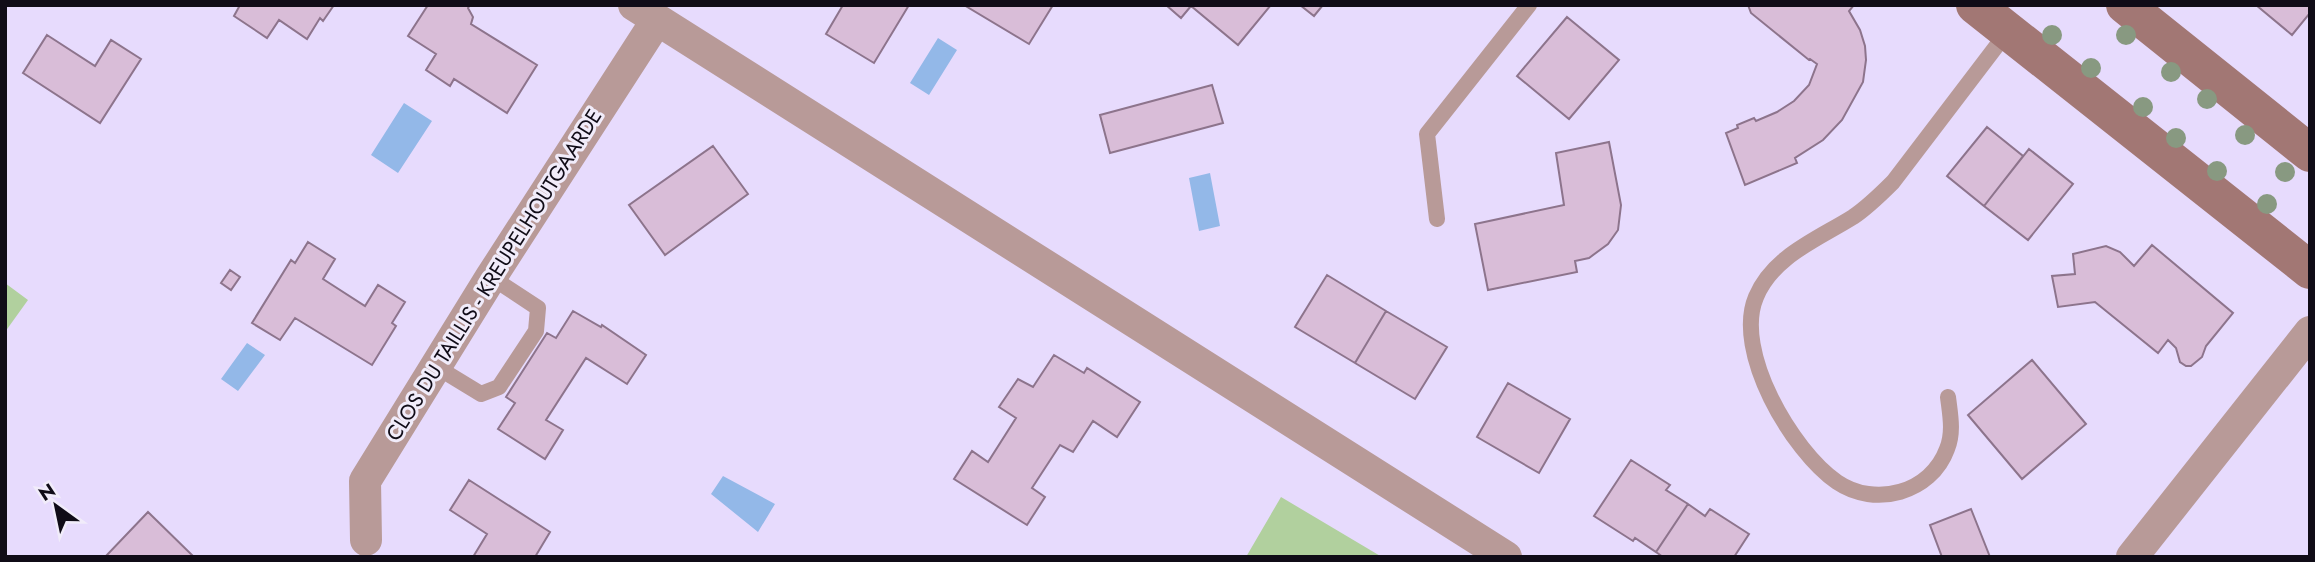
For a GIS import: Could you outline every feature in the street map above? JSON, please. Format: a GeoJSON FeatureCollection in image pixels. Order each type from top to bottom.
{"type":"FeatureCollection","features":[{"type":"Feature","properties":{"kind":"street"},"geometry":{"type":"LineString","coordinates":[[1975,5],[2310,270]]}},
{"type":"Feature","properties":{"kind":"street"},"geometry":{"type":"LineString","coordinates":[[2125,5],[2310,153]]}},
{"type":"Feature","properties":{"kind":"street"},"geometry":{"type":"LineString","coordinates":[[646,13],[1501,555]]}},
{"type":"Feature","properties":{"kind":"street","name":"CLOS DU TAILLIS - KREUPELHOUTGAARDE"},"geometry":{"type":"LineString","coordinates":[[366,541],[365,481],[491,277],[646,13]]}},
{"type":"Feature","properties":{"kind":"street"},"geometry":{"type":"LineString","coordinates":[[2132,557],[2310,332]]}},
{"type":"Feature","properties":{"kind":"lane"},"geometry":{"type":"LineString","coordinates":[[1437,219],[1427,134],[1529,5]]}},
{"type":"Feature","properties":{"kind":"lane"},"geometry":{"type":"LineString","coordinates":[[1948,397],[1952,434],[1940,463],[1924,480],[1907,490],[1884,496],[1866,495],[1849,489],[1836,482],[1796,438],[1762,382],[1753,354],[1752,321],[1755,298],[1769,275],[1791,255],[1876,200],[1893,182],[2008,31]]}},
{"type":"Feature","properties":{"kind":"lane"},"geometry":{"type":"LineString","coordinates":[[435,366],[481,394],[490,391],[499,387],[536,331],[538,309],[491,277]]}},
{"type":"Feature","properties":{"kind":"green space"},"geometry":{"type":"Polygon","coordinates":[[[5,283],[28,300],[5,332],[5,283]]]}},
{"type":"Feature","properties":{"kind":"green space"},"geometry":{"type":"Polygon","coordinates":[[[1281,497],[1382,557],[1246,557],[1281,497]]]}},
{"type":"Feature","properties":{"kind":"water"},"geometry":{"type":"Polygon","coordinates":[[[938,38],[957,50],[929,95],[910,83],[938,38]]]}},
{"type":"Feature","properties":{"kind":"water"},"geometry":{"type":"Polygon","coordinates":[[[404,103],[432,121],[398,173],[371,155],[404,103]]]}},
{"type":"Feature","properties":{"kind":"water"},"geometry":{"type":"Polygon","coordinates":[[[1210,173],[1220,226],[1199,231],[1189,178],[1210,173]]]}},
{"type":"Feature","properties":{"kind":"water"},"geometry":{"type":"Polygon","coordinates":[[[247,343],[265,355],[238,391],[221,379],[247,343]]]}},
{"type":"Feature","properties":{"kind":"water"},"geometry":{"type":"Polygon","coordinates":[[[723,476],[775,504],[758,532],[711,494],[723,476]]]}},
{"type":"Feature","properties":{"kind":"building"},"geometry":{"type":"Polygon","coordinates":[[[240,5],[334,5],[323,21],[320,18],[307,39],[279,20],[267,38],[234,16],[240,5]]]}},
{"type":"Feature","properties":{"kind":"building"},"geometry":{"type":"Polygon","coordinates":[[[428,5],[470,5],[468,8],[473,17],[471,24],[537,65],[507,113],[454,79],[450,86],[426,70],[436,54],[408,36],[428,5]]]}},
{"type":"Feature","properties":{"kind":"building"},"geometry":{"type":"Polygon","coordinates":[[[843,5],[909,5],[874,63],[826,34],[843,5]]]}},
{"type":"Feature","properties":{"kind":"building"},"geometry":{"type":"Polygon","coordinates":[[[964,5],[1053,5],[1029,44],[964,5]]]}},
{"type":"Feature","properties":{"kind":"building"},"geometry":{"type":"Polygon","coordinates":[[[1166,5],[1271,5],[1238,45],[1191,6],[1181,18],[1166,5]]]}},
{"type":"Feature","properties":{"kind":"building"},"geometry":{"type":"Polygon","coordinates":[[[1300,5],[1323,5],[1314,16],[1300,5]]]}},
{"type":"Feature","properties":{"kind":"building"},"geometry":{"type":"Polygon","coordinates":[[[1748,5],[1854,5],[1849,11],[1860,30],[1866,60],[1863,82],[1842,120],[1823,140],[1795,158],[1797,163],[1745,185],[1726,133],[1754,118],[1756,121],[1777,112],[1794,101],[1809,85],[1817,64],[1751,13],[1748,5]]]}},
{"type":"Feature","properties":{"kind":"building"},"geometry":{"type":"Polygon","coordinates":[[[2256,5],[2310,5],[2310,13],[2292,35],[2256,5]]]}},
{"type":"Feature","properties":{"kind":"building"},"geometry":{"type":"Polygon","coordinates":[[[1567,17],[1619,60],[1569,119],[1517,76],[1567,17]]]}},
{"type":"Feature","properties":{"kind":"building"},"geometry":{"type":"Polygon","coordinates":[[[47,35],[95,66],[111,40],[141,59],[100,123],[23,73],[47,35]]]}},
{"type":"Feature","properties":{"kind":"building"},"geometry":{"type":"Polygon","coordinates":[[[1212,85],[1223,123],[1110,153],[1100,115],[1212,85]]]}},
{"type":"Feature","properties":{"kind":"building"},"geometry":{"type":"Polygon","coordinates":[[[1987,127],[2023,156],[1984,206],[1947,176],[1987,127]]]}},
{"type":"Feature","properties":{"kind":"building"},"geometry":{"type":"Polygon","coordinates":[[[1609,142],[1621,205],[1618,230],[1608,244],[1589,258],[1575,261],[1577,272],[1488,290],[1475,224],[1564,205],[1556,153],[1609,142]]]}},
{"type":"Feature","properties":{"kind":"building"},"geometry":{"type":"Polygon","coordinates":[[[713,146],[748,194],[665,255],[629,205],[713,146]]]}},
{"type":"Feature","properties":{"kind":"building"},"geometry":{"type":"Polygon","coordinates":[[[2029,149],[2073,184],[2028,240],[1984,206],[2029,149]]]}},
{"type":"Feature","properties":{"kind":"building"},"geometry":{"type":"Polygon","coordinates":[[[308,242],[335,259],[323,279],[365,306],[378,285],[405,302],[392,323],[396,326],[372,365],[295,318],[280,340],[252,323],[291,260],[295,263],[308,242]]]}},
{"type":"Feature","properties":{"kind":"building"},"geometry":{"type":"Polygon","coordinates":[[[2152,245],[2233,313],[2206,346],[2202,357],[2191,366],[2180,362],[2176,348],[2168,340],[2158,353],[2095,302],[2058,307],[2052,276],[2075,274],[2073,254],[2106,246],[2120,252],[2134,266],[2152,245]]]}},
{"type":"Feature","properties":{"kind":"building"},"geometry":{"type":"Polygon","coordinates":[[[230,270],[240,277],[231,290],[221,283],[230,270]]]}},
{"type":"Feature","properties":{"kind":"building"},"geometry":{"type":"Polygon","coordinates":[[[1327,275],[1386,311],[1355,363],[1295,327],[1327,275]]]}},
{"type":"Feature","properties":{"kind":"building"},"geometry":{"type":"Polygon","coordinates":[[[573,311],[601,327],[602,325],[646,355],[627,384],[586,358],[546,420],[563,430],[545,459],[498,429],[515,403],[506,397],[547,333],[556,338],[573,311]]]}},
{"type":"Feature","properties":{"kind":"building"},"geometry":{"type":"Polygon","coordinates":[[[1386,311],[1447,347],[1415,399],[1355,363],[1386,311]]]}},
{"type":"Feature","properties":{"kind":"building"},"geometry":{"type":"Polygon","coordinates":[[[1054,355],[1084,373],[1087,368],[1140,402],[1117,437],[1093,421],[1073,452],[1060,445],[1032,488],[1045,497],[1027,525],[954,479],[972,451],[988,462],[1016,418],[999,407],[1018,379],[1033,387],[1054,355]]]}},
{"type":"Feature","properties":{"kind":"building"},"geometry":{"type":"Polygon","coordinates":[[[2032,360],[2086,424],[2022,479],[1968,415],[2032,360]]]}},
{"type":"Feature","properties":{"kind":"building"},"geometry":{"type":"Polygon","coordinates":[[[1508,383],[1570,419],[1539,473],[1477,437],[1508,383]]]}},
{"type":"Feature","properties":{"kind":"building"},"geometry":{"type":"Polygon","coordinates":[[[1631,460],[1670,485],[1666,490],[1688,504],[1656,552],[1594,516],[1631,460]]]}},
{"type":"Feature","properties":{"kind":"building"},"geometry":{"type":"Polygon","coordinates":[[[469,480],[550,532],[535,557],[473,557],[487,534],[450,510],[469,480]]]}},
{"type":"Feature","properties":{"kind":"building"},"geometry":{"type":"Polygon","coordinates":[[[1688,504],[1705,516],[1710,509],[1749,534],[1734,557],[1663,557],[1656,552],[1688,504]]]}},
{"type":"Feature","properties":{"kind":"building"},"geometry":{"type":"Polygon","coordinates":[[[1971,509],[1990,557],[1942,557],[1930,525],[1971,509]]]}},
{"type":"Feature","properties":{"kind":"building"},"geometry":{"type":"Polygon","coordinates":[[[148,512],[194,557],[105,557],[148,512]]]}}]}
